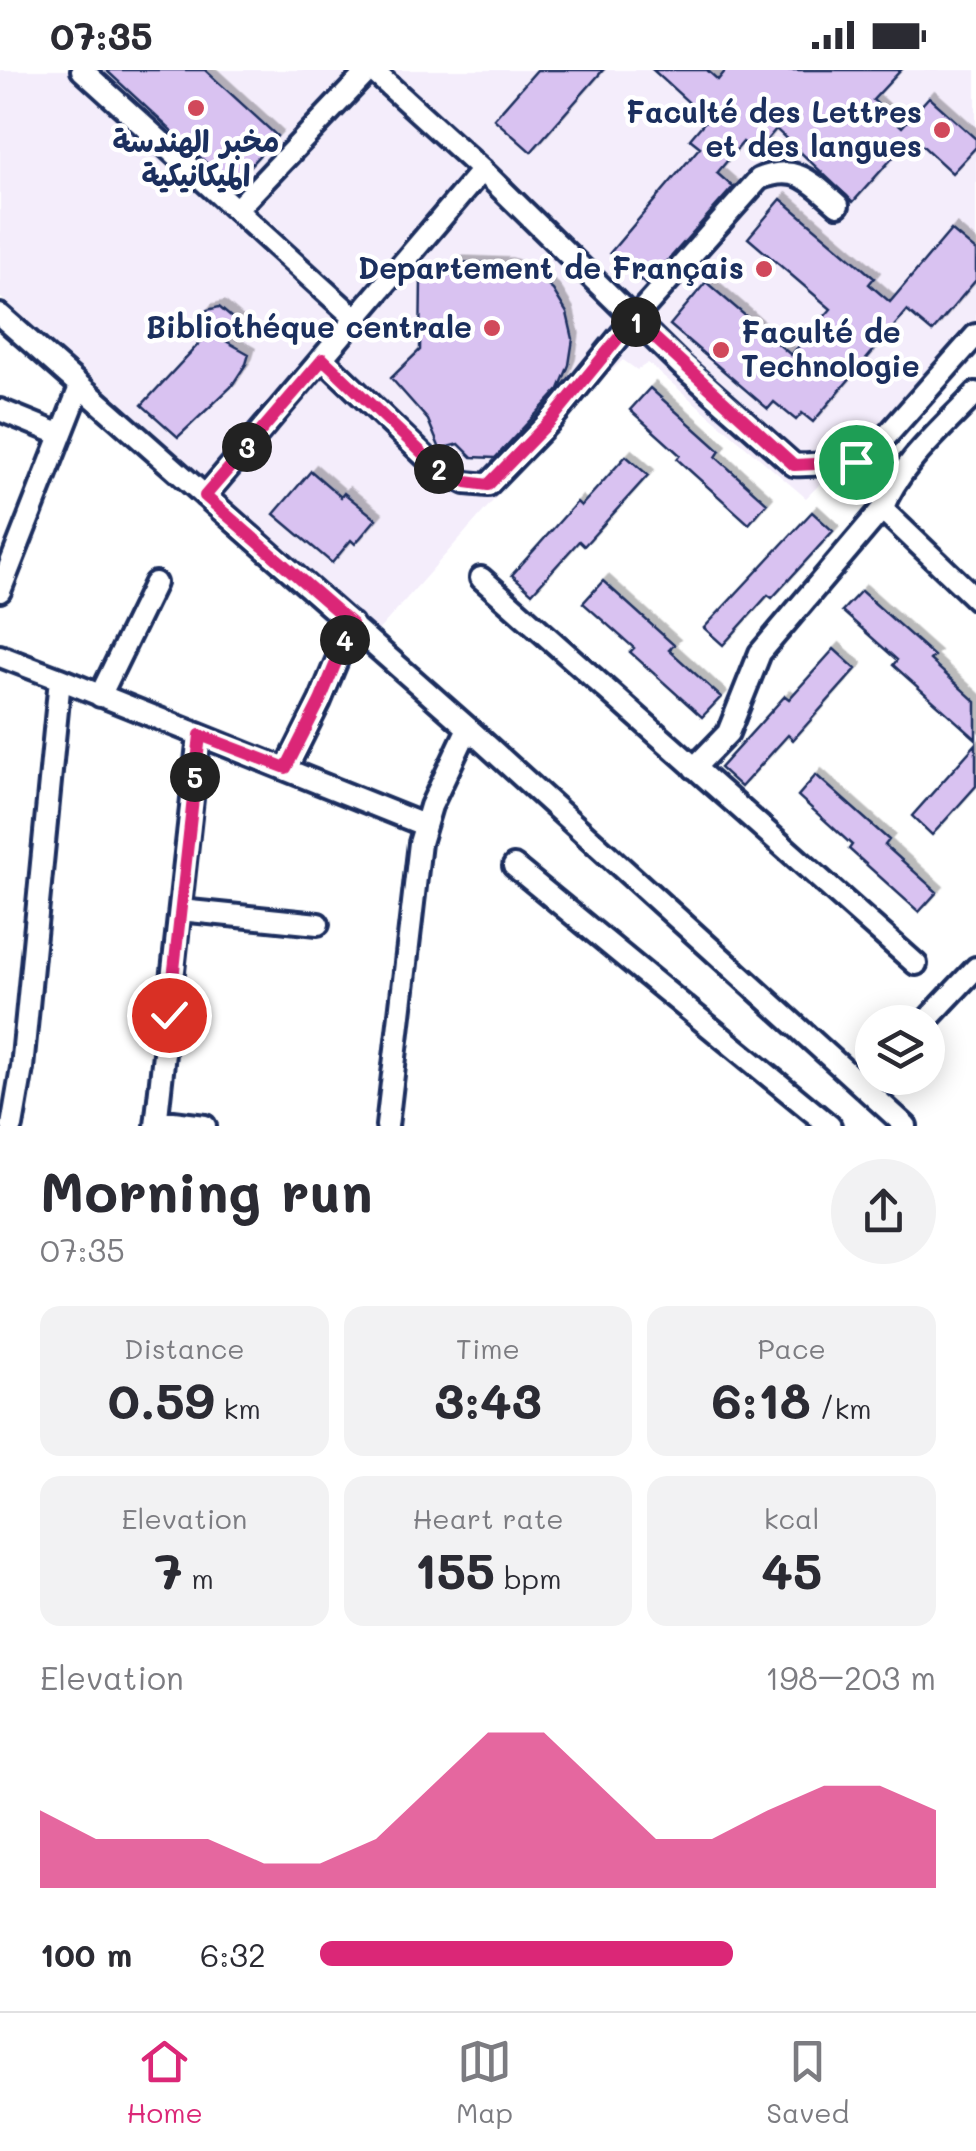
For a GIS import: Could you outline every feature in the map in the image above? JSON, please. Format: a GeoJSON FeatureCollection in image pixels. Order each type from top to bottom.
{"type":"FeatureCollection","features":[{"type":"Feature","properties":{"kind":"street"},"geometry":{"type":"LineString","coordinates":[[82,70],[356,319]]}},
{"type":"Feature","properties":{"kind":"street"},"geometry":{"type":"LineString","coordinates":[[236,210],[371,70],[794,465],[867,458],[976,335]]}},
{"type":"Feature","properties":{"kind":"street"},"geometry":{"type":"LineString","coordinates":[[205,496],[482,170]]}},
{"type":"Feature","properties":{"kind":"street"},"geometry":{"type":"LineString","coordinates":[[323,359],[438,468],[466,482],[488,485],[552,419],[634,319],[760,179],[779,170],[806,178],[838,205]]}},
{"type":"Feature","properties":{"kind":"street"},"geometry":{"type":"LineString","coordinates":[[0,316],[855,1070]]}},
{"type":"Feature","properties":{"kind":"street"},"geometry":{"type":"LineString","coordinates":[[0,590],[80,387]]}},
{"type":"Feature","properties":{"kind":"street"},"geometry":{"type":"LineString","coordinates":[[694,768],[728,732],[760,653],[882,509],[908,467],[974,399]]}},
{"type":"Feature","properties":{"kind":"street"},"geometry":{"type":"LineString","coordinates":[[0,410],[59,434]]}},
{"type":"Feature","properties":{"kind":"street"},"geometry":{"type":"LineString","coordinates":[[882,509],[976,599]]}},
{"type":"Feature","properties":{"kind":"street"},"geometry":{"type":"LineString","coordinates":[[481,578],[916,964]]}},
{"type":"Feature","properties":{"kind":"street"},"geometry":{"type":"LineString","coordinates":[[100,696],[155,583]]}},
{"type":"Feature","properties":{"kind":"street"},"geometry":{"type":"LineString","coordinates":[[286,768],[352,624]]}},
{"type":"Feature","properties":{"kind":"street"},"geometry":{"type":"LineString","coordinates":[[0,656],[424,825]]}},
{"type":"Feature","properties":{"kind":"street"},"geometry":{"type":"LineString","coordinates":[[12,1126],[22,1068],[60,680]]}},
{"type":"Feature","properties":{"kind":"street"},"geometry":{"type":"LineString","coordinates":[[387,1126],[424,825],[468,728]]}},
{"type":"Feature","properties":{"kind":"street"},"geometry":{"type":"LineString","coordinates":[[200,735],[157,1123],[205,1126]]}},
{"type":"Feature","properties":{"kind":"street"},"geometry":{"type":"LineString","coordinates":[[514,866],[830,1126]]}},
{"type":"Feature","properties":{"kind":"street"},"geometry":{"type":"LineString","coordinates":[[180,910],[318,924]]}},
{"type":"Feature","properties":{"kind":"street"},"geometry":{"type":"LineString","coordinates":[[941,1005],[976,968]]}},
{"type":"Feature","properties":{"kind":"street"},"geometry":{"type":"LineString","coordinates":[[880,1095],[906,1126]]}},
{"type":"Feature","properties":{"kind":"shaded area"},"geometry":{"type":"Polygon","coordinates":[[[0,70],[976,70],[976,357],[853,495],[827,477],[806,498],[648,363],[637,370],[623,360],[592,389],[376,633],[0,297],[0,70]]]}},
{"type":"Feature","properties":{"kind":"building","name":"مخبر الهندسة الميكانيكية"},"geometry":{"type":"Polygon","coordinates":[[[106,70],[205,70],[277,136],[231,186],[106,70]]]}},
{"type":"Feature","properties":{"kind":"building"},"geometry":{"type":"Polygon","coordinates":[[[537,70],[603,70],[531,152],[494,119],[537,70]]]}},
{"type":"Feature","properties":{"kind":"building"},"geometry":{"type":"Polygon","coordinates":[[[653,70],[707,70],[718,80],[726,70],[901,70],[873,100],[902,127],[929,97],[976,139],[976,147],[952,173],[912,136],[853,202],[776,129],[756,153],[743,142],[717,173],[733,187],[646,285],[610,253],[700,147],[690,139],[707,119],[653,70]]]}},
{"type":"Feature","properties":{"kind":"building"},"geometry":{"type":"Polygon","coordinates":[[[781,199],[874,278],[869,284],[890,302],[951,230],[976,251],[976,280],[932,332],[907,311],[813,422],[802,413],[796,420],[774,402],[768,409],[670,325],[706,282],[791,355],[831,309],[748,238],[781,199]]]}},
{"type":"Feature","properties":{"kind":"building"},"geometry":{"type":"Polygon","coordinates":[[[454,262],[507,264],[532,273],[553,290],[567,313],[573,339],[569,365],[559,389],[495,458],[472,457],[459,444],[440,449],[428,420],[391,378],[420,350],[421,277],[452,274],[454,262]]]}},
{"type":"Feature","properties":{"kind":"building"},"geometry":{"type":"Polygon","coordinates":[[[219,307],[238,323],[226,341],[249,354],[246,364],[231,387],[178,437],[142,405],[205,337],[199,328],[201,317],[207,310],[219,307]]]}},
{"type":"Feature","properties":{"kind":"building"},"geometry":{"type":"Polygon","coordinates":[[[650,388],[720,451],[716,457],[767,503],[749,524],[630,410],[650,388]]]}},
{"type":"Feature","properties":{"kind":"building"},"geometry":{"type":"Polygon","coordinates":[[[626,456],[648,475],[584,546],[579,541],[532,593],[512,575],[577,502],[581,506],[626,456]]]}},
{"type":"Feature","properties":{"kind":"building"},"geometry":{"type":"Polygon","coordinates":[[[311,471],[341,497],[344,493],[376,519],[332,563],[274,514],[311,471]]]}},
{"type":"Feature","properties":{"kind":"building"},"geometry":{"type":"Polygon","coordinates":[[[812,512],[833,531],[723,645],[704,628],[812,512]]]}},
{"type":"Feature","properties":{"kind":"building"},"geometry":{"type":"Polygon","coordinates":[[[603,581],[674,645],[669,650],[721,697],[702,717],[583,603],[603,581]]]}},
{"type":"Feature","properties":{"kind":"building"},"geometry":{"type":"Polygon","coordinates":[[[861,591],[934,656],[930,660],[976,702],[976,739],[893,665],[897,660],[842,611],[861,591]]]}},
{"type":"Feature","properties":{"kind":"building"},"geometry":{"type":"Polygon","coordinates":[[[834,649],[856,669],[793,740],[788,735],[741,787],[720,768],[834,649]]]}},
{"type":"Feature","properties":{"kind":"building"},"geometry":{"type":"Polygon","coordinates":[[[976,744],[976,786],[932,835],[912,816],[976,744]]]}},
{"type":"Feature","properties":{"kind":"building"},"geometry":{"type":"Polygon","coordinates":[[[816,775],[889,840],[885,845],[937,892],[919,912],[798,796],[816,775]]]}},
{"type":"Feature","properties":{"kind":"place","name":"مخبر الهندسة الميكانيكية"},"geometry":{"type":"Point","coordinates":[196,108]}},
{"type":"Feature","properties":{"kind":"place","name":"Faculté des Lettres et des langues"},"geometry":{"type":"Point","coordinates":[942,130]}},
{"type":"Feature","properties":{"kind":"place","name":"Departement de Français"},"geometry":{"type":"Point","coordinates":[764,269]}},
{"type":"Feature","properties":{"kind":"place","name":"Bibliothéque centrale"},"geometry":{"type":"Point","coordinates":[492,328]}},
{"type":"Feature","properties":{"kind":"place","name":"Faculté de Technologie"},"geometry":{"type":"Point","coordinates":[721,350]}},
{"type":"Feature","properties":{"kind":"route"},"geometry":{"type":"LineString","coordinates":[[169,1015],[200,735],[286,768],[352,624],[205,496],[323,359],[438,468],[466,482],[488,485],[552,419],[634,319],[794,465],[856,462]]}}]}
